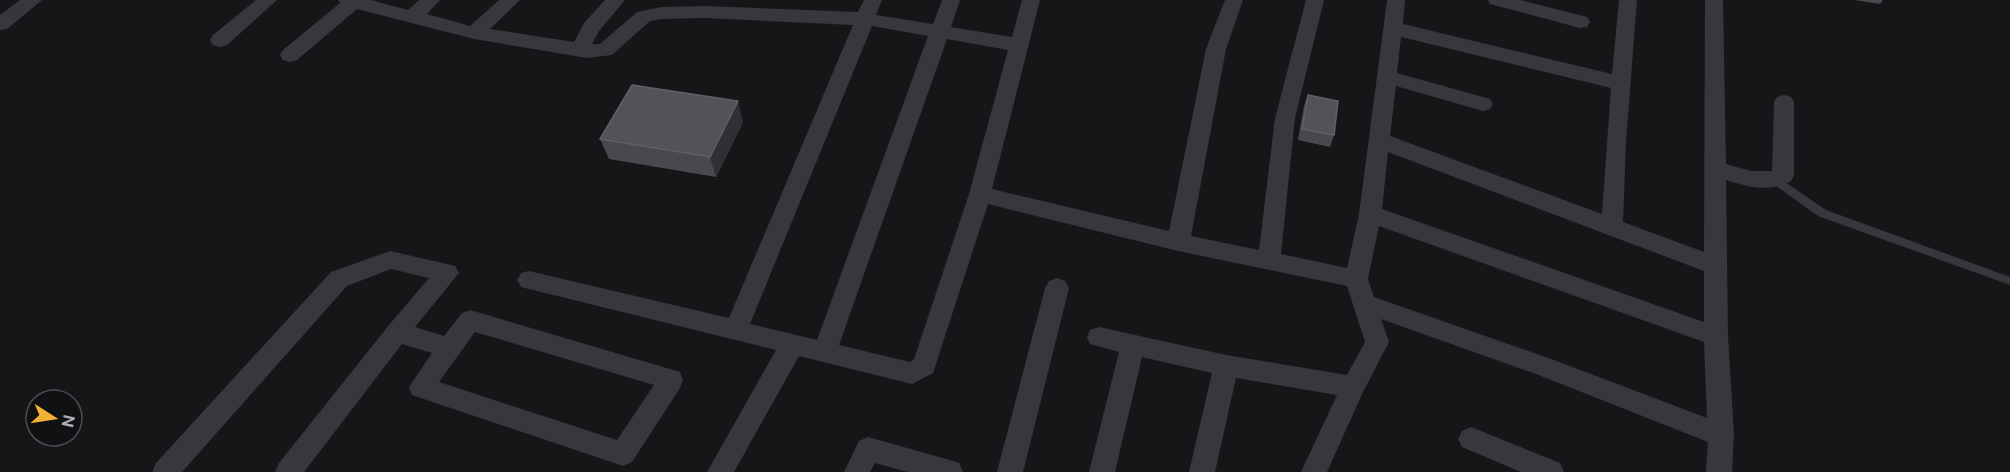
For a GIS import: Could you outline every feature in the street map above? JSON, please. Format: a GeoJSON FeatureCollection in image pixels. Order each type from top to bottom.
{"type":"FeatureCollection","features":[{"type":"Feature","properties":{"kind":"street"},"geometry":{"type":"LineString","coordinates":[[0,24],[33,0]]}},
{"type":"Feature","properties":{"kind":"street"},"geometry":{"type":"LineString","coordinates":[[220,40],[268,0]]}},
{"type":"Feature","properties":{"kind":"street"},"geometry":{"type":"LineString","coordinates":[[290,55],[352,0],[474,33],[596,52],[605,50],[644,16],[718,6],[869,10],[940,31],[1018,45]]}},
{"type":"Feature","properties":{"kind":"street"},"geometry":{"type":"LineString","coordinates":[[413,16],[431,0]]}},
{"type":"Feature","properties":{"kind":"street"},"geometry":{"type":"LineString","coordinates":[[474,33],[511,0]]}},
{"type":"Feature","properties":{"kind":"street"},"geometry":{"type":"LineString","coordinates":[[579,50],[591,28],[616,0]]}},
{"type":"Feature","properties":{"kind":"street"},"geometry":{"type":"LineString","coordinates":[[825,351],[951,0]]}},
{"type":"Feature","properties":{"kind":"street"},"geometry":{"type":"LineString","coordinates":[[529,280],[912,373],[924,366],[980,194],[1031,0]]}},
{"type":"Feature","properties":{"kind":"street"},"geometry":{"type":"LineString","coordinates":[[1178,242],[1216,49],[1234,0]]}},
{"type":"Feature","properties":{"kind":"street"},"geometry":{"type":"LineString","coordinates":[[1269,262],[1285,118],[1315,0]]}},
{"type":"Feature","properties":{"kind":"street"},"geometry":{"type":"LineString","coordinates":[[1314,472],[1353,387],[1377,342],[1356,279],[1370,214],[1396,0]]}},
{"type":"Feature","properties":{"kind":"street"},"geometry":{"type":"LineString","coordinates":[[1497,0],[1580,22]]}},
{"type":"Feature","properties":{"kind":"street"},"geometry":{"type":"LineString","coordinates":[[1612,227],[1628,0]]}},
{"type":"Feature","properties":{"kind":"street"},"geometry":{"type":"LineString","coordinates":[[1714,0],[1716,336],[1721,435],[1719,472]]}},
{"type":"Feature","properties":{"kind":"street"},"geometry":{"type":"LineString","coordinates":[[735,330],[869,10]]}},
{"type":"Feature","properties":{"kind":"street"},"geometry":{"type":"LineString","coordinates":[[1392,28],[1621,84]]}},
{"type":"Feature","properties":{"kind":"street"},"geometry":{"type":"LineString","coordinates":[[1387,77],[1483,104]]}},
{"type":"Feature","properties":{"kind":"street"},"geometry":{"type":"LineString","coordinates":[[1716,169],[1765,181],[1776,180],[1783,175],[1784,102]]}},
{"type":"Feature","properties":{"kind":"street"},"geometry":{"type":"LineString","coordinates":[[1378,140],[1717,266]]}},
{"type":"Feature","properties":{"kind":"street"},"geometry":{"type":"LineString","coordinates":[[980,194],[1178,242],[1356,279]]}},
{"type":"Feature","properties":{"kind":"street"},"geometry":{"type":"LineString","coordinates":[[1370,214],[1716,336]]}},
{"type":"Feature","properties":{"kind":"street"},"geometry":{"type":"LineString","coordinates":[[165,472],[339,279],[390,260],[447,273],[397,332],[288,472]]}},
{"type":"Feature","properties":{"kind":"street"},"geometry":{"type":"LineString","coordinates":[[1010,472],[1058,288]]}},
{"type":"Feature","properties":{"kind":"street"},"geometry":{"type":"LineString","coordinates":[[1364,303],[1545,367],[1721,435]]}},
{"type":"Feature","properties":{"kind":"street"},"geometry":{"type":"LineString","coordinates":[[470,320],[671,380],[623,454],[421,387],[449,348],[470,320]]}},
{"type":"Feature","properties":{"kind":"street"},"geometry":{"type":"LineString","coordinates":[[397,332],[449,348]]}},
{"type":"Feature","properties":{"kind":"street"},"geometry":{"type":"LineString","coordinates":[[1100,337],[1226,366],[1353,387]]}},
{"type":"Feature","properties":{"kind":"street"},"geometry":{"type":"LineString","coordinates":[[1102,472],[1133,344]]}},
{"type":"Feature","properties":{"kind":"street"},"geometry":{"type":"LineString","coordinates":[[720,472],[792,345]]}},
{"type":"Feature","properties":{"kind":"street"},"geometry":{"type":"LineString","coordinates":[[1202,472],[1226,366]]}},
{"type":"Feature","properties":{"kind":"street"},"geometry":{"type":"LineString","coordinates":[[1471,439],[1551,472]]}},
{"type":"Feature","properties":{"kind":"street"},"geometry":{"type":"LineString","coordinates":[[857,472],[868,449],[950,472]]}},
{"type":"Feature","properties":{"kind":"lane"},"geometry":{"type":"LineString","coordinates":[[1776,180],[1822,213],[2010,280]]}},
{"type":"Feature","properties":{"kind":"building"},"geometry":{"type":"Polygon","coordinates":[[[632,85],[738,101],[710,157],[600,139],[632,85]]]}},
{"type":"Feature","properties":{"kind":"building"},"geometry":{"type":"Polygon","coordinates":[[[1308,95],[1338,101],[1334,135],[1302,129],[1308,95]]]}}]}
